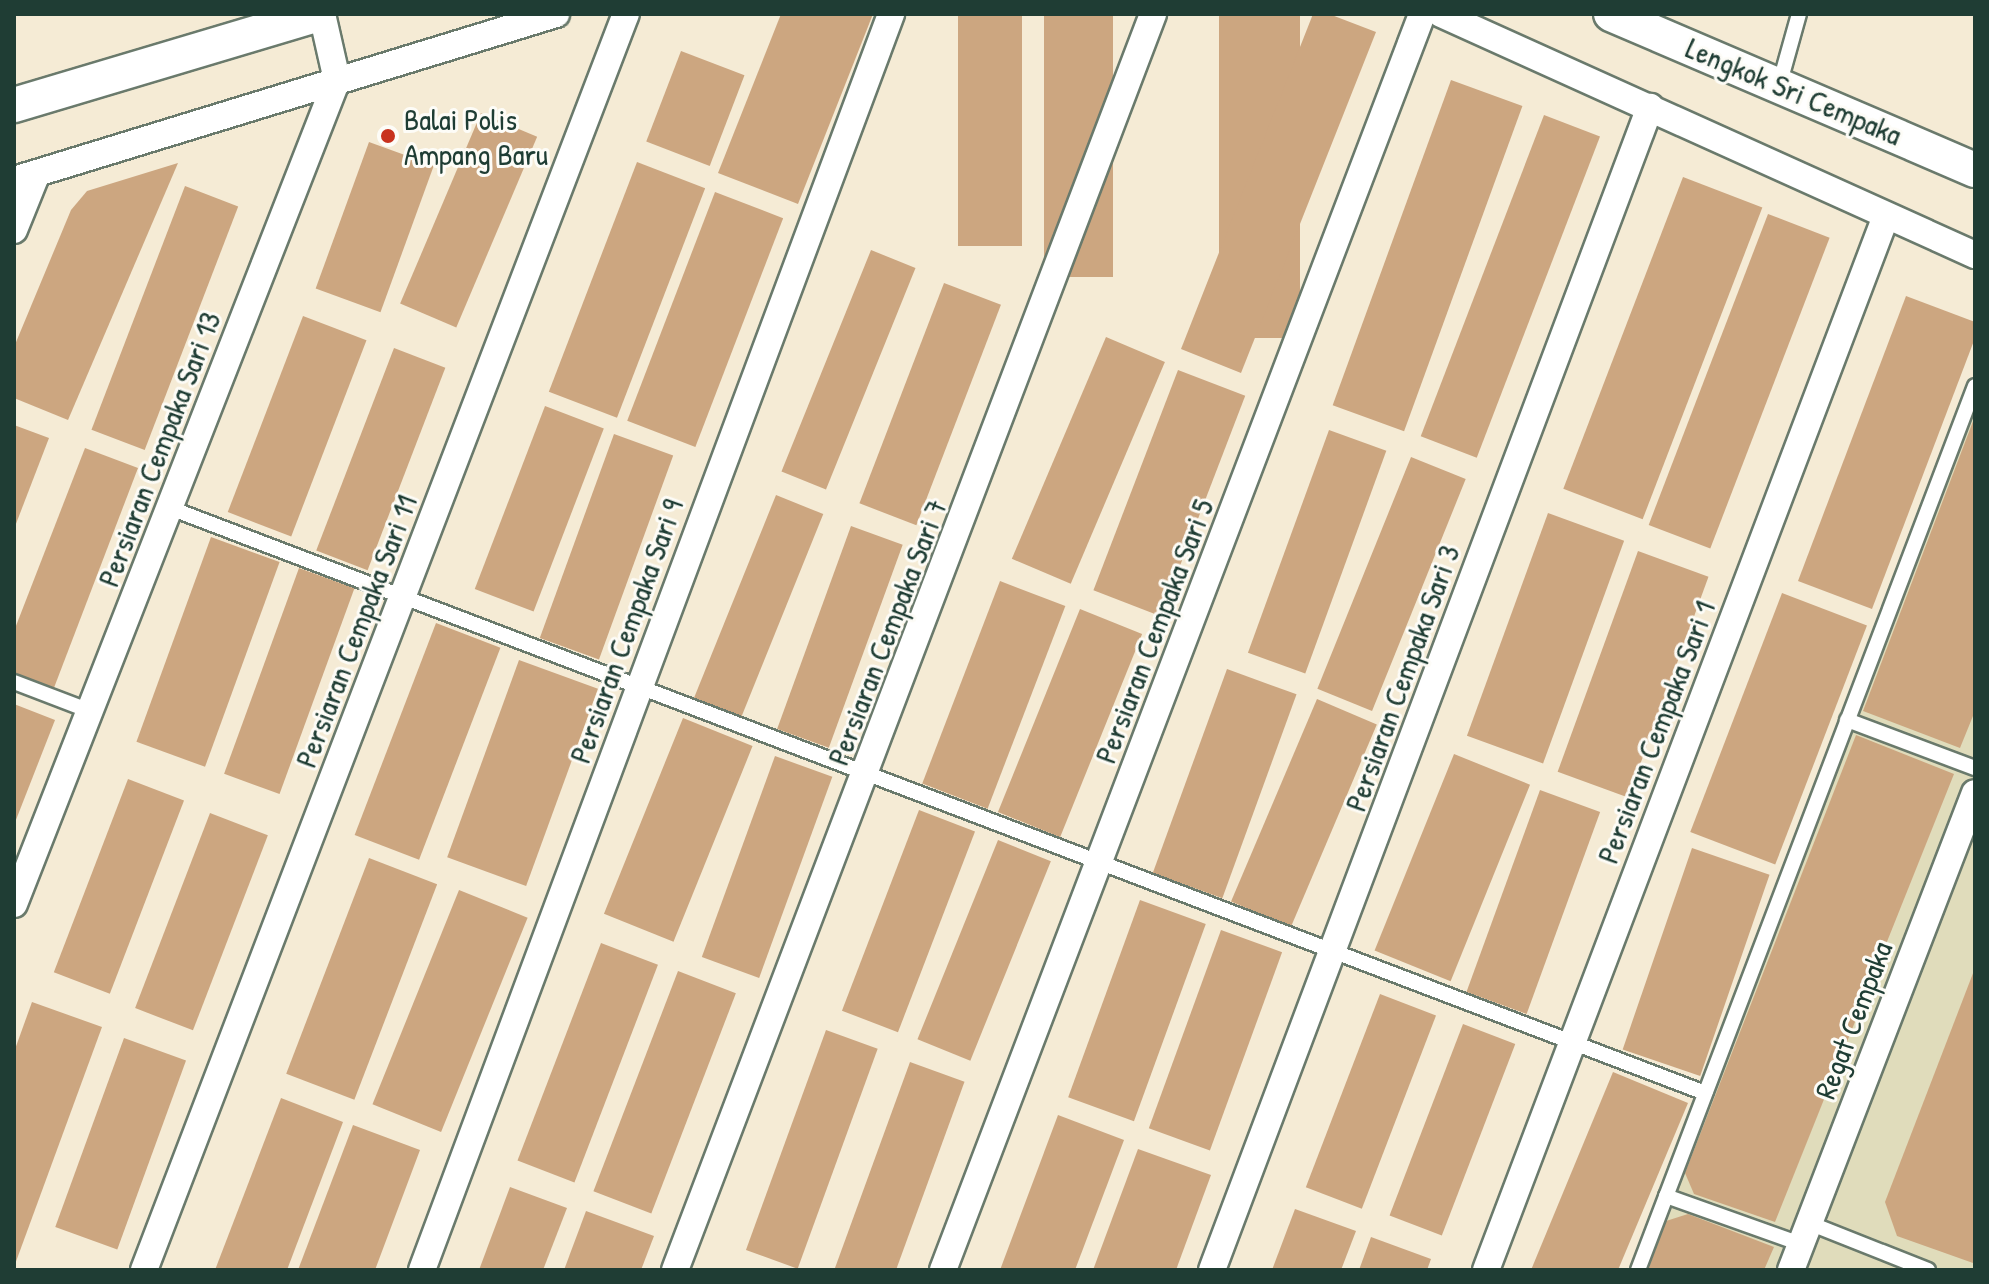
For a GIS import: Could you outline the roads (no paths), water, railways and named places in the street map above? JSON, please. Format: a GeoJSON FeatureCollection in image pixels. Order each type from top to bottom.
{"type":"FeatureCollection","features":[{"type":"Feature","properties":{"kind":"street"},"geometry":{"type":"LineString","coordinates":[[14,105],[320,14],[337,80]]}},
{"type":"Feature","properties":{"kind":"street"},"geometry":{"type":"LineString","coordinates":[[14,230],[26,176],[556,14]]}},
{"type":"Feature","properties":{"kind":"street","name":"Persiaran Cempaka Sari 11"},"geometry":{"type":"LineString","coordinates":[[144,1270],[626,14]]}},
{"type":"Feature","properties":{"kind":"street","name":"Persiaran Cempaka Sari 9"},"geometry":{"type":"LineString","coordinates":[[422,1270],[891,14]]}},
{"type":"Feature","properties":{"kind":"street","name":"Persiaran Cempaka Sari 7"},"geometry":{"type":"LineString","coordinates":[[675,1270],[868,774],[1153,14]]}},
{"type":"Feature","properties":{"kind":"street","name":"Persiaran Cempaka Sari 5"},"geometry":{"type":"LineString","coordinates":[[943,1270],[1101,863],[1422,14]]}},
{"type":"Feature","properties":{"kind":"street"},"geometry":{"type":"LineString","coordinates":[[1441,14],[1975,255]]}},
{"type":"Feature","properties":{"kind":"street","name":"Lengkok Sri Cempaka"},"geometry":{"type":"LineString","coordinates":[[1611,14],[1780,82],[1975,170]]}},
{"type":"Feature","properties":{"kind":"street","name":"Persiaran Cempaka Sari 13"},"geometry":{"type":"LineString","coordinates":[[14,904],[337,80]]}},
{"type":"Feature","properties":{"kind":"street","name":"Persiaran Cempaka Sari 3"},"geometry":{"type":"LineString","coordinates":[[1212,1270],[1650,107]]}},
{"type":"Feature","properties":{"kind":"street","name":"Persiaran Cempaka Sari 1"},"geometry":{"type":"LineString","coordinates":[[1486,1270],[1886,216]]}},
{"type":"Feature","properties":{"kind":"street","name":"Regat Cempaka"},"geometry":{"type":"LineString","coordinates":[[1791,1270],[1975,793]]}},
{"type":"Feature","properties":{"kind":"lane"},"geometry":{"type":"LineString","coordinates":[[1780,82],[1799,14]]}},
{"type":"Feature","properties":{"kind":"lane"},"geometry":{"type":"LineString","coordinates":[[1638,1270],[1975,386]]}},
{"type":"Feature","properties":{"kind":"lane"},"geometry":{"type":"LineString","coordinates":[[170,508],[1705,1093]]}},
{"type":"Feature","properties":{"kind":"lane"},"geometry":{"type":"LineString","coordinates":[[14,682],[90,711]]}},
{"type":"Feature","properties":{"kind":"lane"},"geometry":{"type":"LineString","coordinates":[[1847,720],[1975,768]]}},
{"type":"Feature","properties":{"kind":"lane"},"geometry":{"type":"LineString","coordinates":[[1666,1196],[1928,1270]]}},
{"type":"Feature","properties":{"kind":"place","name":"Balai Polis Ampang Baru"},"geometry":{"type":"Point","coordinates":[388,136]}}]}
